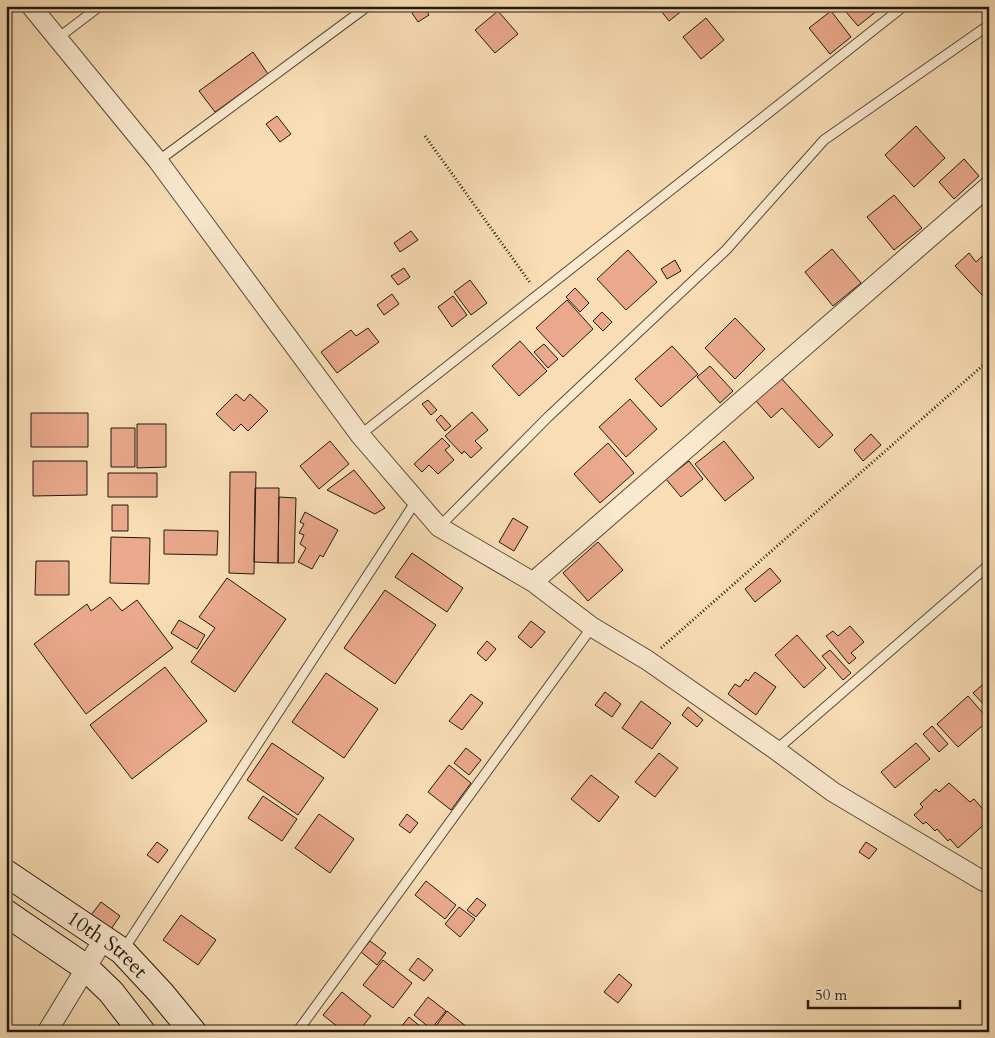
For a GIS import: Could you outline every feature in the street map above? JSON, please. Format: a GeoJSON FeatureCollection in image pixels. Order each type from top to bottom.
{"type":"FeatureCollection","features":[{"type":"Feature","properties":{"kind":"main road","name":"10th Street"},"geometry":{"type":"LineString","coordinates":[[6,873],[113,945],[161,993],[193,1032]]}},
{"type":"Feature","properties":{"kind":"main road","name":"10th Street"},"geometry":{"type":"LineString","coordinates":[[6,913],[85,967],[111,992],[142,1032]]}},
{"type":"Feature","properties":{"kind":"street"},"geometry":{"type":"LineString","coordinates":[[31,6],[158,162],[360,435],[439,527],[533,582],[592,627],[647,660],[833,792],[982,881],[989,882]]}},
{"type":"Feature","properties":{"kind":"street"},"geometry":{"type":"LineString","coordinates":[[533,582],[989,186]]}},
{"type":"Feature","properties":{"kind":"street"},"geometry":{"type":"LineString","coordinates":[[47,1032],[85,967],[113,945]]}},
{"type":"Feature","properties":{"kind":"lane"},"geometry":{"type":"LineString","coordinates":[[58,38],[100,6]]}},
{"type":"Feature","properties":{"kind":"lane"},"geometry":{"type":"LineString","coordinates":[[158,162],[368,6]]}},
{"type":"Feature","properties":{"kind":"lane"},"geometry":{"type":"LineString","coordinates":[[360,435],[904,6]]}},
{"type":"Feature","properties":{"kind":"lane"},"geometry":{"type":"LineString","coordinates":[[439,527],[548,418],[726,250],[824,140],[989,25]]}},
{"type":"Feature","properties":{"kind":"lane"},"geometry":{"type":"LineString","coordinates":[[113,945],[416,501]]}},
{"type":"Feature","properties":{"kind":"lane"},"geometry":{"type":"LineString","coordinates":[[776,750],[989,565]]}},
{"type":"Feature","properties":{"kind":"lane"},"geometry":{"type":"LineString","coordinates":[[297,1032],[592,627]]}},
{"type":"Feature","properties":{"kind":"path"},"geometry":{"type":"LineString","coordinates":[[425,136],[539,294]]}},
{"type":"Feature","properties":{"kind":"path"},"geometry":{"type":"LineString","coordinates":[[647,660],[989,360]]}},
{"type":"Feature","properties":{"kind":"building"},"geometry":{"type":"Polygon","coordinates":[[[424,6],[429,15],[418,22],[412,13],[424,6]]]}},
{"type":"Feature","properties":{"kind":"building"},"geometry":{"type":"Polygon","coordinates":[[[657,6],[688,6],[669,21],[657,6]]]}},
{"type":"Feature","properties":{"kind":"building"},"geometry":{"type":"Polygon","coordinates":[[[841,6],[883,6],[858,26],[841,6]]]}},
{"type":"Feature","properties":{"kind":"building"},"geometry":{"type":"Polygon","coordinates":[[[944,6],[954,6],[948,11],[944,6]]]}},
{"type":"Feature","properties":{"kind":"building"},"geometry":{"type":"Polygon","coordinates":[[[498,11],[518,34],[495,53],[475,30],[498,11]]]}},
{"type":"Feature","properties":{"kind":"building"},"geometry":{"type":"Polygon","coordinates":[[[831,11],[851,37],[830,54],[809,28],[831,11]]]}},
{"type":"Feature","properties":{"kind":"building"},"geometry":{"type":"Polygon","coordinates":[[[706,18],[724,40],[701,59],[683,37],[706,18]]]}},
{"type":"Feature","properties":{"kind":"building"},"geometry":{"type":"Polygon","coordinates":[[[253,52],[268,74],[215,112],[199,91],[253,52]]]}},
{"type":"Feature","properties":{"kind":"building"},"geometry":{"type":"Polygon","coordinates":[[[277,116],[291,134],[280,142],[266,124],[277,116]]]}},
{"type":"Feature","properties":{"kind":"building"},"geometry":{"type":"Polygon","coordinates":[[[916,126],[945,158],[914,187],[885,155],[916,126]]]}},
{"type":"Feature","properties":{"kind":"building"},"geometry":{"type":"Polygon","coordinates":[[[964,159],[979,176],[954,199],[939,182],[964,159]]]}},
{"type":"Feature","properties":{"kind":"building"},"geometry":{"type":"Polygon","coordinates":[[[894,195],[922,228],[894,250],[867,217],[894,195]]]}},
{"type":"Feature","properties":{"kind":"building"},"geometry":{"type":"Polygon","coordinates":[[[411,231],[418,240],[400,252],[394,243],[411,231]]]}},
{"type":"Feature","properties":{"kind":"building"},"geometry":{"type":"Polygon","coordinates":[[[832,249],[861,283],[833,306],[805,272],[832,249]]]}},
{"type":"Feature","properties":{"kind":"building"},"geometry":{"type":"Polygon","coordinates":[[[628,250],[657,282],[626,310],[597,279],[628,250]]]}},
{"type":"Feature","properties":{"kind":"building"},"geometry":{"type":"Polygon","coordinates":[[[989,250],[989,291],[983,296],[955,266],[969,253],[976,262],[989,250]]]}},
{"type":"Feature","properties":{"kind":"building"},"geometry":{"type":"Polygon","coordinates":[[[675,260],[681,271],[667,279],[661,269],[675,260]]]}},
{"type":"Feature","properties":{"kind":"building"},"geometry":{"type":"Polygon","coordinates":[[[404,268],[410,277],[398,285],[391,276],[404,268]]]}},
{"type":"Feature","properties":{"kind":"building"},"geometry":{"type":"Polygon","coordinates":[[[470,280],[487,303],[471,315],[454,292],[470,280]]]}},
{"type":"Feature","properties":{"kind":"building"},"geometry":{"type":"Polygon","coordinates":[[[575,288],[589,303],[580,312],[566,297],[575,288]]]}},
{"type":"Feature","properties":{"kind":"building"},"geometry":{"type":"Polygon","coordinates":[[[392,294],[399,304],[384,315],[377,305],[392,294]]]}},
{"type":"Feature","properties":{"kind":"building"},"geometry":{"type":"Polygon","coordinates":[[[453,296],[467,315],[452,327],[438,307],[453,296]]]}},
{"type":"Feature","properties":{"kind":"building"},"geometry":{"type":"Polygon","coordinates":[[[567,300],[593,329],[563,357],[536,328],[567,300]]]}},
{"type":"Feature","properties":{"kind":"building"},"geometry":{"type":"Polygon","coordinates":[[[602,312],[612,322],[603,331],[593,321],[602,312]]]}},
{"type":"Feature","properties":{"kind":"building"},"geometry":{"type":"Polygon","coordinates":[[[735,318],[765,349],[735,379],[705,348],[735,318]]]}},
{"type":"Feature","properties":{"kind":"building"},"geometry":{"type":"Polygon","coordinates":[[[368,328],[379,342],[337,373],[321,352],[351,330],[356,336],[368,328]]]}},
{"type":"Feature","properties":{"kind":"building"},"geometry":{"type":"Polygon","coordinates":[[[520,341],[547,371],[519,396],[492,366],[520,341]]]}},
{"type":"Feature","properties":{"kind":"building"},"geometry":{"type":"Polygon","coordinates":[[[544,344],[558,359],[548,368],[534,352],[544,344]]]}},
{"type":"Feature","properties":{"kind":"building"},"geometry":{"type":"Polygon","coordinates":[[[672,346],[698,374],[661,407],[635,379],[672,346]]]}},
{"type":"Feature","properties":{"kind":"building"},"geometry":{"type":"Polygon","coordinates":[[[710,366],[733,391],[720,403],[697,377],[710,366]]]}},
{"type":"Feature","properties":{"kind":"building"},"geometry":{"type":"Polygon","coordinates":[[[781,378],[833,435],[819,448],[782,408],[771,418],[756,401],[781,378]]]}},
{"type":"Feature","properties":{"kind":"building"},"geometry":{"type":"Polygon","coordinates":[[[236,394],[244,401],[250,394],[268,411],[248,431],[241,424],[234,431],[216,414],[236,394]]]}},
{"type":"Feature","properties":{"kind":"building"},"geometry":{"type":"Polygon","coordinates":[[[630,399],[657,429],[626,457],[599,427],[630,399]]]}},
{"type":"Feature","properties":{"kind":"building"},"geometry":{"type":"Polygon","coordinates":[[[428,400],[437,410],[431,415],[422,404],[428,400]]]}},
{"type":"Feature","properties":{"kind":"building"},"geometry":{"type":"Polygon","coordinates":[[[472,412],[488,430],[475,441],[482,448],[471,458],[464,451],[462,454],[445,436],[472,412]]]}},
{"type":"Feature","properties":{"kind":"building"},"geometry":{"type":"Polygon","coordinates":[[[31,413],[88,413],[88,447],[31,447],[31,413]]]}},
{"type":"Feature","properties":{"kind":"building"},"geometry":{"type":"Polygon","coordinates":[[[441,415],[451,426],[445,431],[436,420],[441,415]]]}},
{"type":"Feature","properties":{"kind":"building"},"geometry":{"type":"Polygon","coordinates":[[[137,424],[166,424],[166,467],[137,468],[137,424]]]}},
{"type":"Feature","properties":{"kind":"building"},"geometry":{"type":"Polygon","coordinates":[[[111,428],[135,428],[135,467],[111,467],[111,428]]]}},
{"type":"Feature","properties":{"kind":"building"},"geometry":{"type":"Polygon","coordinates":[[[871,434],[881,445],[863,461],[854,450],[871,434]]]}},
{"type":"Feature","properties":{"kind":"building"},"geometry":{"type":"Polygon","coordinates":[[[442,438],[450,446],[445,450],[454,460],[438,474],[429,465],[422,472],[414,464],[442,438]]]}},
{"type":"Feature","properties":{"kind":"building"},"geometry":{"type":"Polygon","coordinates":[[[330,441],[349,464],[319,489],[300,466],[330,441]]]}},
{"type":"Feature","properties":{"kind":"building"},"geometry":{"type":"Polygon","coordinates":[[[724,441],[754,478],[725,501],[695,464],[724,441]]]}},
{"type":"Feature","properties":{"kind":"building"},"geometry":{"type":"Polygon","coordinates":[[[608,443],[634,473],[600,503],[574,474],[608,443]]]}},
{"type":"Feature","properties":{"kind":"building"},"geometry":{"type":"Polygon","coordinates":[[[33,461],[87,461],[87,495],[33,496],[33,461]]]}},
{"type":"Feature","properties":{"kind":"building"},"geometry":{"type":"Polygon","coordinates":[[[689,461],[703,479],[681,497],[666,479],[689,461]]]}},
{"type":"Feature","properties":{"kind":"building"},"geometry":{"type":"Polygon","coordinates":[[[354,470],[385,508],[375,514],[327,490],[354,470]]]}},
{"type":"Feature","properties":{"kind":"building"},"geometry":{"type":"Polygon","coordinates":[[[230,472],[256,472],[254,574],[229,573],[230,472]]]}},
{"type":"Feature","properties":{"kind":"building"},"geometry":{"type":"Polygon","coordinates":[[[108,473],[157,473],[157,497],[108,497],[108,473]]]}},
{"type":"Feature","properties":{"kind":"building"},"geometry":{"type":"Polygon","coordinates":[[[255,488],[279,488],[278,563],[254,562],[255,488]]]}},
{"type":"Feature","properties":{"kind":"building"},"geometry":{"type":"Polygon","coordinates":[[[279,497],[296,498],[294,563],[278,563],[279,497]]]}},
{"type":"Feature","properties":{"kind":"building"},"geometry":{"type":"Polygon","coordinates":[[[112,505],[128,505],[128,531],[112,531],[112,505]]]}},
{"type":"Feature","properties":{"kind":"building"},"geometry":{"type":"Polygon","coordinates":[[[305,512],[338,530],[323,557],[320,555],[312,569],[298,562],[306,548],[300,544],[304,535],[299,533],[304,524],[300,522],[305,512]]]}},
{"type":"Feature","properties":{"kind":"building"},"geometry":{"type":"Polygon","coordinates":[[[513,518],[528,527],[514,551],[499,542],[513,518]]]}},
{"type":"Feature","properties":{"kind":"building"},"geometry":{"type":"Polygon","coordinates":[[[164,530],[218,531],[217,555],[164,554],[164,530]]]}},
{"type":"Feature","properties":{"kind":"building"},"geometry":{"type":"Polygon","coordinates":[[[111,537],[150,538],[149,584],[110,583],[111,537]]]}},
{"type":"Feature","properties":{"kind":"building"},"geometry":{"type":"Polygon","coordinates":[[[598,542],[623,570],[588,601],[563,573],[598,542]]]}},
{"type":"Feature","properties":{"kind":"building"},"geometry":{"type":"Polygon","coordinates":[[[412,553],[463,588],[447,612],[395,577],[412,553]]]}},
{"type":"Feature","properties":{"kind":"building"},"geometry":{"type":"Polygon","coordinates":[[[36,561],[69,561],[69,595],[35,595],[36,561]]]}},
{"type":"Feature","properties":{"kind":"building"},"geometry":{"type":"Polygon","coordinates":[[[770,568],[781,581],[755,602],[745,589],[770,568]]]}},
{"type":"Feature","properties":{"kind":"building"},"geometry":{"type":"Polygon","coordinates":[[[227,578],[286,619],[235,692],[191,662],[215,628],[199,617],[227,578]]]}},
{"type":"Feature","properties":{"kind":"building"},"geometry":{"type":"Polygon","coordinates":[[[385,590],[436,625],[395,684],[344,648],[385,590]]]}},
{"type":"Feature","properties":{"kind":"building"},"geometry":{"type":"Polygon","coordinates":[[[110,597],[122,611],[137,600],[173,648],[86,714],[34,644],[87,604],[91,611],[110,597]]]}},
{"type":"Feature","properties":{"kind":"building"},"geometry":{"type":"Polygon","coordinates":[[[179,620],[205,635],[197,649],[171,633],[179,620]]]}},
{"type":"Feature","properties":{"kind":"building"},"geometry":{"type":"Polygon","coordinates":[[[531,621],[545,632],[531,648],[518,637],[531,621]]]}},
{"type":"Feature","properties":{"kind":"building"},"geometry":{"type":"Polygon","coordinates":[[[850,626],[864,642],[851,653],[856,658],[849,664],[826,636],[833,631],[838,636],[850,626]]]}},
{"type":"Feature","properties":{"kind":"building"},"geometry":{"type":"Polygon","coordinates":[[[797,635],[826,668],[804,688],[775,655],[797,635]]]}},
{"type":"Feature","properties":{"kind":"building"},"geometry":{"type":"Polygon","coordinates":[[[487,641],[496,649],[486,661],[477,653],[487,641]]]}},
{"type":"Feature","properties":{"kind":"building"},"geometry":{"type":"Polygon","coordinates":[[[830,650],[851,673],[843,680],[822,656],[830,650]]]}},
{"type":"Feature","properties":{"kind":"building"},"geometry":{"type":"Polygon","coordinates":[[[165,667],[207,721],[132,779],[90,725],[165,667]]]}},
{"type":"Feature","properties":{"kind":"building"},"geometry":{"type":"Polygon","coordinates":[[[755,672],[776,687],[756,715],[728,694],[735,684],[740,687],[755,672]]]}},
{"type":"Feature","properties":{"kind":"building"},"geometry":{"type":"Polygon","coordinates":[[[326,673],[378,709],[344,758],[292,722],[326,673]]]}},
{"type":"Feature","properties":{"kind":"building"},"geometry":{"type":"Polygon","coordinates":[[[989,679],[989,710],[973,693],[989,679]]]}},
{"type":"Feature","properties":{"kind":"building"},"geometry":{"type":"Polygon","coordinates":[[[605,692],[621,704],[612,717],[595,705],[605,692]]]}},
{"type":"Feature","properties":{"kind":"building"},"geometry":{"type":"Polygon","coordinates":[[[471,694],[483,703],[462,730],[449,721],[471,694]]]}},
{"type":"Feature","properties":{"kind":"building"},"geometry":{"type":"Polygon","coordinates":[[[968,696],[989,720],[958,747],[937,724],[968,696]]]}},
{"type":"Feature","properties":{"kind":"building"},"geometry":{"type":"Polygon","coordinates":[[[641,701],[671,723],[652,749],[622,728],[641,701]]]}},
{"type":"Feature","properties":{"kind":"building"},"geometry":{"type":"Polygon","coordinates":[[[688,707],[703,720],[697,727],[682,715],[688,707]]]}},
{"type":"Feature","properties":{"kind":"building"},"geometry":{"type":"Polygon","coordinates":[[[932,726],[948,744],[939,752],[923,734],[932,726]]]}},
{"type":"Feature","properties":{"kind":"building"},"geometry":{"type":"Polygon","coordinates":[[[272,743],[324,778],[298,815],[247,780],[272,743]]]}},
{"type":"Feature","properties":{"kind":"building"},"geometry":{"type":"Polygon","coordinates":[[[916,743],[930,759],[895,788],[881,772],[916,743]]]}},
{"type":"Feature","properties":{"kind":"building"},"geometry":{"type":"Polygon","coordinates":[[[466,748],[481,760],[469,775],[454,763],[466,748]]]}},
{"type":"Feature","properties":{"kind":"building"},"geometry":{"type":"Polygon","coordinates":[[[659,753],[678,768],[655,797],[635,782],[659,753]]]}},
{"type":"Feature","properties":{"kind":"building"},"geometry":{"type":"Polygon","coordinates":[[[449,765],[471,783],[451,810],[428,792],[449,765]]]}},
{"type":"Feature","properties":{"kind":"building"},"geometry":{"type":"Polygon","coordinates":[[[591,775],[619,797],[599,822],[571,799],[591,775]]]}},
{"type":"Feature","properties":{"kind":"building"},"geometry":{"type":"Polygon","coordinates":[[[949,783],[970,802],[974,799],[989,816],[989,820],[958,848],[950,839],[948,841],[937,829],[935,831],[926,822],[923,824],[914,815],[923,807],[920,804],[936,789],[939,792],[949,783]]]}},
{"type":"Feature","properties":{"kind":"building"},"geometry":{"type":"Polygon","coordinates":[[[263,796],[297,819],[282,841],[248,818],[263,796]]]}},
{"type":"Feature","properties":{"kind":"building"},"geometry":{"type":"Polygon","coordinates":[[[319,814],[354,839],[330,873],[295,848],[319,814]]]}},
{"type":"Feature","properties":{"kind":"building"},"geometry":{"type":"Polygon","coordinates":[[[407,814],[418,823],[410,833],[399,825],[407,814]]]}},
{"type":"Feature","properties":{"kind":"building"},"geometry":{"type":"Polygon","coordinates":[[[157,842],[168,850],[158,863],[147,855],[157,842]]]}},
{"type":"Feature","properties":{"kind":"building"},"geometry":{"type":"Polygon","coordinates":[[[866,842],[877,849],[869,859],[859,852],[866,842]]]}},
{"type":"Feature","properties":{"kind":"building"},"geometry":{"type":"Polygon","coordinates":[[[426,881],[456,905],[445,919],[415,895],[426,881]]]}},
{"type":"Feature","properties":{"kind":"building"},"geometry":{"type":"Polygon","coordinates":[[[477,898],[486,905],[476,917],[467,910],[477,898]]]}},
{"type":"Feature","properties":{"kind":"building"},"geometry":{"type":"Polygon","coordinates":[[[101,902],[120,916],[111,929],[91,915],[101,902]]]}},
{"type":"Feature","properties":{"kind":"building"},"geometry":{"type":"Polygon","coordinates":[[[459,907],[475,919],[460,937],[445,924],[459,907]]]}},
{"type":"Feature","properties":{"kind":"building"},"geometry":{"type":"Polygon","coordinates":[[[181,915],[216,940],[198,965],[163,940],[181,915]]]}},
{"type":"Feature","properties":{"kind":"building"},"geometry":{"type":"Polygon","coordinates":[[[370,941],[386,953],[377,965],[361,952],[370,941]]]}},
{"type":"Feature","properties":{"kind":"building"},"geometry":{"type":"Polygon","coordinates":[[[418,958],[433,970],[424,981],[409,970],[418,958]]]}},
{"type":"Feature","properties":{"kind":"building"},"geometry":{"type":"Polygon","coordinates":[[[383,960],[412,983],[393,1008],[363,985],[383,960]]]}},
{"type":"Feature","properties":{"kind":"building"},"geometry":{"type":"Polygon","coordinates":[[[619,974],[632,985],[618,1003],[604,992],[619,974]]]}},
{"type":"Feature","properties":{"kind":"building"},"geometry":{"type":"Polygon","coordinates":[[[342,992],[371,1016],[358,1032],[344,1032],[323,1015],[342,992]]]}},
{"type":"Feature","properties":{"kind":"building"},"geometry":{"type":"Polygon","coordinates":[[[428,997],[446,1011],[431,1029],[414,1015],[428,997]]]}},
{"type":"Feature","properties":{"kind":"building"},"geometry":{"type":"Polygon","coordinates":[[[447,1011],[473,1032],[435,1032],[433,1030],[447,1011]]]}},
{"type":"Feature","properties":{"kind":"building"},"geometry":{"type":"Polygon","coordinates":[[[409,1017],[427,1032],[397,1032],[409,1017]]]}},
{"type":"Feature","properties":{"kind":"building"},"geometry":{"type":"Polygon","coordinates":[[[608,1027],[614,1032],[603,1032],[608,1027]]]}}]}
